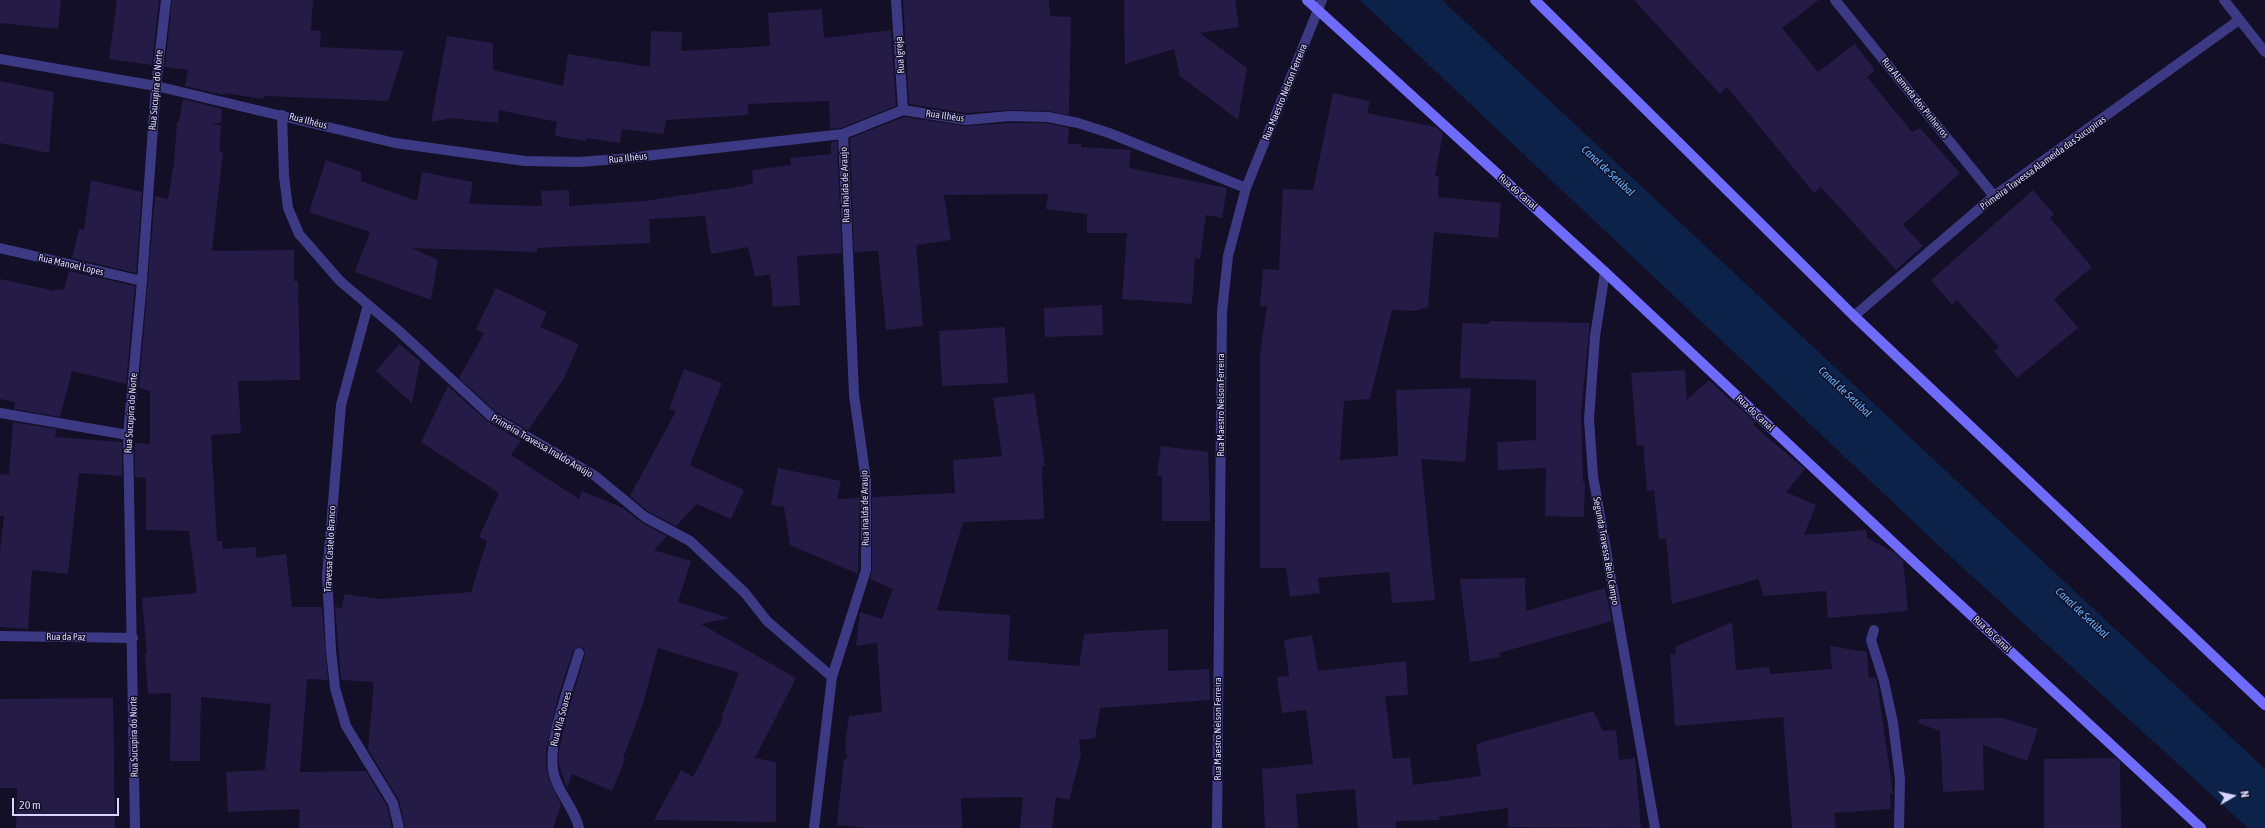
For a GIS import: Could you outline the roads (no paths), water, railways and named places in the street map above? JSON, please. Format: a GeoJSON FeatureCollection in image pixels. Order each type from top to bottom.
{"type":"FeatureCollection","features":[{"type":"Feature","properties":{"kind":"street","name":"Rua Sucupira do Norte"},"geometry":{"type":"LineString","coordinates":[[135,828],[133,638],[128,435],[142,281],[156,86],[166,0]]}},
{"type":"Feature","properties":{"kind":"street","name":"Rua Igreja"},"geometry":{"type":"LineString","coordinates":[[896,0],[903,110]]}},
{"type":"Feature","properties":{"kind":"street","name":"Rua do Canal"},"geometry":{"type":"LineString","coordinates":[[1307,0],[1605,272],[1910,559],[2201,828]]}},
{"type":"Feature","properties":{"kind":"street","name":"Rua Maestro Nelson Ferreira"},"geometry":{"type":"LineString","coordinates":[[1217,828],[1222,312],[1228,256],[1246,188],[1322,0]]}},
{"type":"Feature","properties":{"kind":"street"},"geometry":{"type":"LineString","coordinates":[[1535,0],[1854,316],[2265,705]]}},
{"type":"Feature","properties":{"kind":"street","name":"Rua Alameda dos Pinheiros"},"geometry":{"type":"LineString","coordinates":[[1835,0],[1994,196]]}},
{"type":"Feature","properties":{"kind":"street"},"geometry":{"type":"LineString","coordinates":[[2224,0],[2265,52]]}},
{"type":"Feature","properties":{"kind":"street","name":"Primeira Travessa Alameida das Sucupiras"},"geometry":{"type":"LineString","coordinates":[[1854,316],[1994,196],[2239,20]]}},
{"type":"Feature","properties":{"kind":"street","name":"Rua Ilhéus"},"geometry":{"type":"LineString","coordinates":[[0,60],[156,86],[395,143],[525,162],[579,162],[618,159],[843,134],[903,110],[966,120],[1010,116],[1048,118],[1078,123],[1246,188]]}},
{"type":"Feature","properties":{"kind":"street","name":"Primeira Travessa Inaldo Araújo"},"geometry":{"type":"LineString","coordinates":[[282,115],[284,176],[288,208],[297,229],[340,281],[399,331],[491,416],[594,475],[645,518],[690,541],[745,592],[767,621],[832,677]]}},
{"type":"Feature","properties":{"kind":"street","name":"Rua Inalda de Araujo"},"geometry":{"type":"LineString","coordinates":[[814,828],[832,677],[866,570],[866,480],[854,395],[843,134]]}},
{"type":"Feature","properties":{"kind":"street","name":"Rua Manoel Lopes"},"geometry":{"type":"LineString","coordinates":[[0,248],[142,281]]}},
{"type":"Feature","properties":{"kind":"street","name":"Segunda Travessa Belo Campo"},"geometry":{"type":"LineString","coordinates":[[1605,272],[1595,336],[1589,419],[1593,476],[1655,828]]}},
{"type":"Feature","properties":{"kind":"street","name":"Travessa Castelo Branco"},"geometry":{"type":"LineString","coordinates":[[368,305],[341,405],[327,576],[331,650],[335,688],[346,726],[393,803],[398,828]]}},
{"type":"Feature","properties":{"kind":"street"},"geometry":{"type":"LineString","coordinates":[[0,413],[128,435]]}},
{"type":"Feature","properties":{"kind":"street"},"geometry":{"type":"LineString","coordinates":[[1874,630],[1871,640],[1884,681],[1893,723],[1900,779],[1899,828]]}},
{"type":"Feature","properties":{"kind":"street","name":"Rua da Paz"},"geometry":{"type":"LineString","coordinates":[[0,636],[133,638]]}},
{"type":"Feature","properties":{"kind":"street","name":"Rua Vila Soares"},"geometry":{"type":"LineString","coordinates":[[579,653],[553,743],[551,761],[555,778],[579,828]]}},
{"type":"Feature","properties":{"kind":"water","name":"Canal de Setúbal"},"geometry":{"type":"Polygon","coordinates":[[[1360,0],[1442,0],[2265,769],[2265,828],[2248,828],[1951,557],[1360,0]]]}}]}
